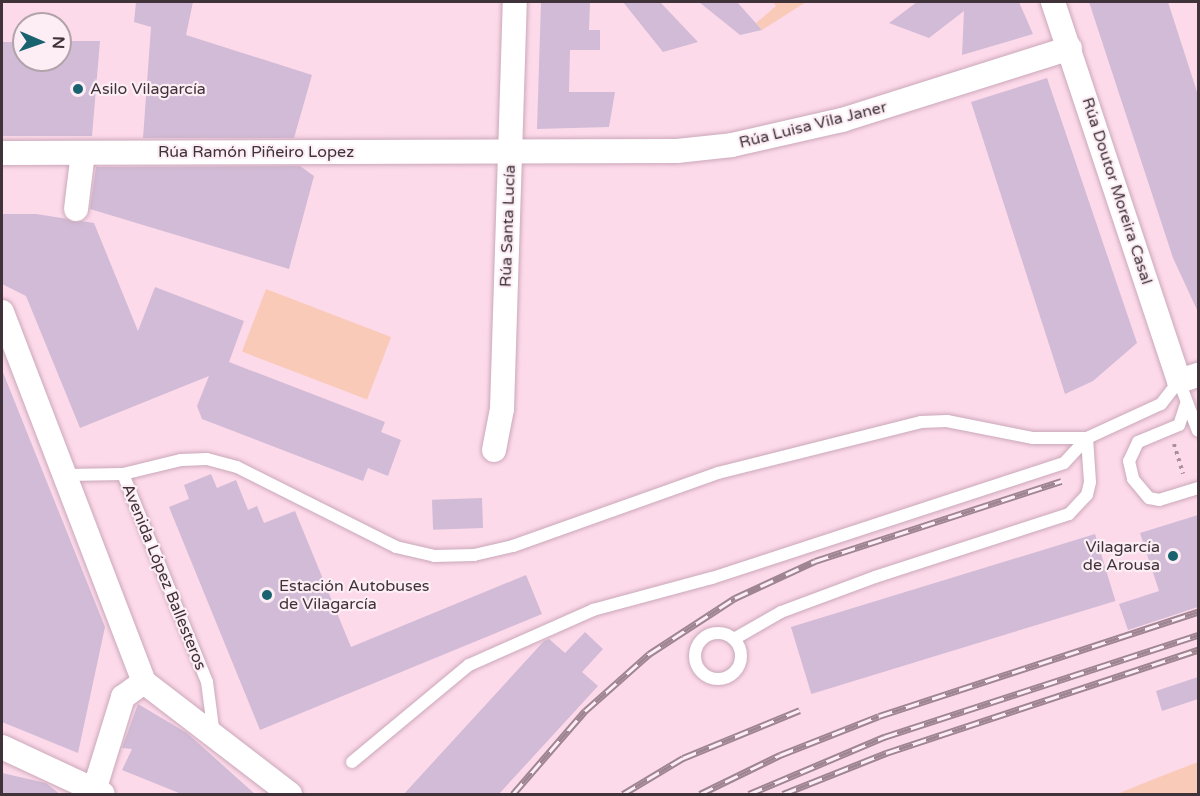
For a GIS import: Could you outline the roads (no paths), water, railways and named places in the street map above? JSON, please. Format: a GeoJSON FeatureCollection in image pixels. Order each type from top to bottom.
{"type":"FeatureCollection","features":[{"type":"Feature","properties":{"kind":"street","name":"Rúa Santa Lucía"},"geometry":{"type":"LineString","coordinates":[[494,450],[502,409],[515,2]]}},
{"type":"Feature","properties":{"kind":"street","name":"Rúa Doutor Moreira Casal"},"geometry":{"type":"LineString","coordinates":[[1053,2],[1189,378]]}},
{"type":"Feature","properties":{"kind":"street","name":"Rúa Luisa Vila Janer"},"geometry":{"type":"LineString","coordinates":[[511,154],[677,151],[743,143],[842,120],[1070,48]]}},
{"type":"Feature","properties":{"kind":"street","name":"Rúa Ramón Piñeiro Lopez"},"geometry":{"type":"LineString","coordinates":[[2,153],[511,154]]}},
{"type":"Feature","properties":{"kind":"street"},"geometry":{"type":"LineString","coordinates":[[76,208],[83,153]]}},
{"type":"Feature","properties":{"kind":"street"},"geometry":{"type":"LineString","coordinates":[[2,312],[144,682],[290,795]]}},
{"type":"Feature","properties":{"kind":"street"},"geometry":{"type":"LineString","coordinates":[[2,747],[96,792],[123,697],[144,682]]}},
{"type":"Feature","properties":{"kind":"lane"},"geometry":{"type":"LineString","coordinates":[[1189,378],[1186,404],[1179,424],[1138,442],[1130,461],[1133,479],[1149,498],[1159,500],[1198,488]]}},
{"type":"Feature","properties":{"kind":"lane"},"geometry":{"type":"LineString","coordinates":[[352,762],[469,665],[593,610],[712,579],[1064,463],[1088,438],[1161,404],[1189,378]]}},
{"type":"Feature","properties":{"kind":"lane"},"geometry":{"type":"LineString","coordinates":[[1186,404],[1198,431]]}},
{"type":"Feature","properties":{"kind":"lane"},"geometry":{"type":"LineString","coordinates":[[123,474],[181,460],[207,459],[237,467],[396,547],[444,556],[513,546],[718,473],[921,422],[947,421],[1033,438],[1088,438]]}},
{"type":"Feature","properties":{"kind":"lane"},"geometry":{"type":"LineString","coordinates":[[734,639],[781,612],[874,577],[1068,514],[1088,488],[1088,438]]}},
{"type":"Feature","properties":{"kind":"lane","name":"Avenida López Ballesteros"},"geometry":{"type":"LineString","coordinates":[[66,475],[123,474],[207,682],[214,735]]}},
{"type":"Feature","properties":{"kind":"railway"},"geometry":{"type":"LineString","coordinates":[[513,794],[585,711],[649,654],[735,598],[815,561],[1061,481]]}},
{"type":"Feature","properties":{"kind":"railway"},"geometry":{"type":"LineString","coordinates":[[700,794],[780,755],[879,716],[1198,612]]}},
{"type":"Feature","properties":{"kind":"railway"},"geometry":{"type":"LineString","coordinates":[[749,794],[884,737],[1198,635]]}},
{"type":"Feature","properties":{"kind":"railway"},"geometry":{"type":"LineString","coordinates":[[783,794],[886,753],[1198,650]]}},
{"type":"Feature","properties":{"kind":"railway"},"geometry":{"type":"LineString","coordinates":[[623,794],[683,758],[800,710]]}},
{"type":"Feature","properties":{"kind":"place","name":"Asilo Vilagarcía"},"geometry":{"type":"Point","coordinates":[78,89]}},
{"type":"Feature","properties":{"kind":"place","name":"Vilagarcía de Arousa"},"geometry":{"type":"Point","coordinates":[1173,556]}},
{"type":"Feature","properties":{"kind":"place","name":"Estación Autobuses de Vilagarcía"},"geometry":{"type":"Point","coordinates":[267,595]}}]}
